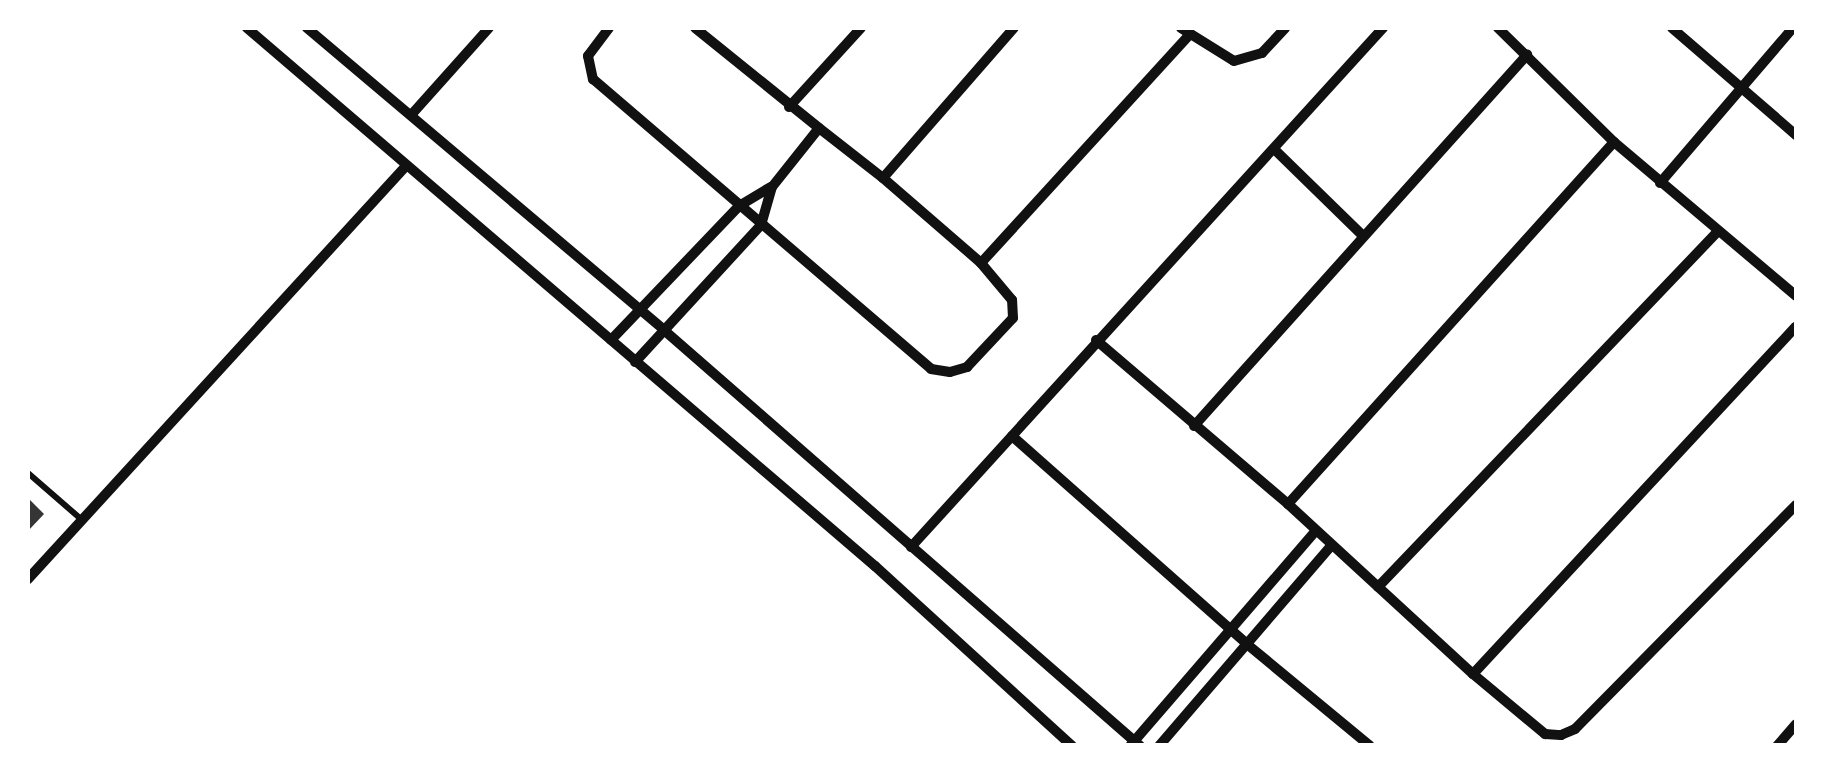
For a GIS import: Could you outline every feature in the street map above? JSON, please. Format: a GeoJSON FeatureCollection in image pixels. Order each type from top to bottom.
{"type":"FeatureCollection","features":[{"type":"Feature","properties":{"kind":"street"},"geometry":{"type":"LineString","coordinates":[[247,28],[875,566],[1072,746]]}},
{"type":"Feature","properties":{"kind":"street"},"geometry":{"type":"LineString","coordinates":[[307,28],[665,331],[1135,744],[1315,532]]}},
{"type":"Feature","properties":{"kind":"street"},"geometry":{"type":"LineString","coordinates":[[412,114],[489,28]]}},
{"type":"Feature","properties":{"kind":"street"},"geometry":{"type":"LineString","coordinates":[[609,28],[588,56],[592,78],[931,369],[942,372],[967,367],[1013,318],[1012,300],[981,264],[884,178],[694,28]]}},
{"type":"Feature","properties":{"kind":"street"},"geometry":{"type":"LineString","coordinates":[[789,106],[861,28]]}},
{"type":"Feature","properties":{"kind":"street"},"geometry":{"type":"LineString","coordinates":[[884,178],[1014,28]]}},
{"type":"Feature","properties":{"kind":"street"},"geometry":{"type":"LineString","coordinates":[[981,264],[1186,31],[1224,58],[1242,60],[1262,54],[1285,28]]}},
{"type":"Feature","properties":{"kind":"street"},"geometry":{"type":"LineString","coordinates":[[911,547],[1383,28]]}},
{"type":"Feature","properties":{"kind":"street"},"geometry":{"type":"LineString","coordinates":[[1498,28],[1614,142],[1796,296]]}},
{"type":"Feature","properties":{"kind":"street"},"geometry":{"type":"LineString","coordinates":[[1672,28],[1796,135]]}},
{"type":"Feature","properties":{"kind":"street"},"geometry":{"type":"LineString","coordinates":[[1660,183],[1793,28]]}},
{"type":"Feature","properties":{"kind":"street"},"geometry":{"type":"LineString","coordinates":[[1194,426],[1527,55]]}},
{"type":"Feature","properties":{"kind":"street"},"geometry":{"type":"LineString","coordinates":[[635,362],[761,225],[772,187],[818,128]]}},
{"type":"Feature","properties":{"kind":"street"},"geometry":{"type":"LineString","coordinates":[[1288,504],[1614,142]]}},
{"type":"Feature","properties":{"kind":"street"},"geometry":{"type":"LineString","coordinates":[[1274,150],[1362,236]]}},
{"type":"Feature","properties":{"kind":"street"},"geometry":{"type":"LineString","coordinates":[[28,579],[405,166]]}},
{"type":"Feature","properties":{"kind":"street"},"geometry":{"type":"LineString","coordinates":[[611,340],[739,206],[772,187]]}},
{"type":"Feature","properties":{"kind":"street"},"geometry":{"type":"LineString","coordinates":[[1378,586],[1718,230]]}},
{"type":"Feature","properties":{"kind":"street"},"geometry":{"type":"LineString","coordinates":[[1473,674],[1796,327]]}},
{"type":"Feature","properties":{"kind":"street"},"geometry":{"type":"LineString","coordinates":[[1096,340],[1288,504],[1473,674],[1545,734],[1575,730],[1796,505]]}},
{"type":"Feature","properties":{"kind":"street"},"geometry":{"type":"LineString","coordinates":[[1012,436],[1248,645],[1370,746]]}},
{"type":"Feature","properties":{"kind":"street"},"geometry":{"type":"LineString","coordinates":[[1159,746],[1331,546]]}},
{"type":"Feature","properties":{"kind":"street"},"geometry":{"type":"LineString","coordinates":[[1776,746],[1796,724]]}},
{"type":"Feature","properties":{"kind":"lane"},"geometry":{"type":"LineString","coordinates":[[28,473],[82,520]]}},
{"type":"Feature","properties":{"kind":"building"},"geometry":{"type":"Polygon","coordinates":[[[28,498],[44,514],[28,531],[28,498]]]}}]}
